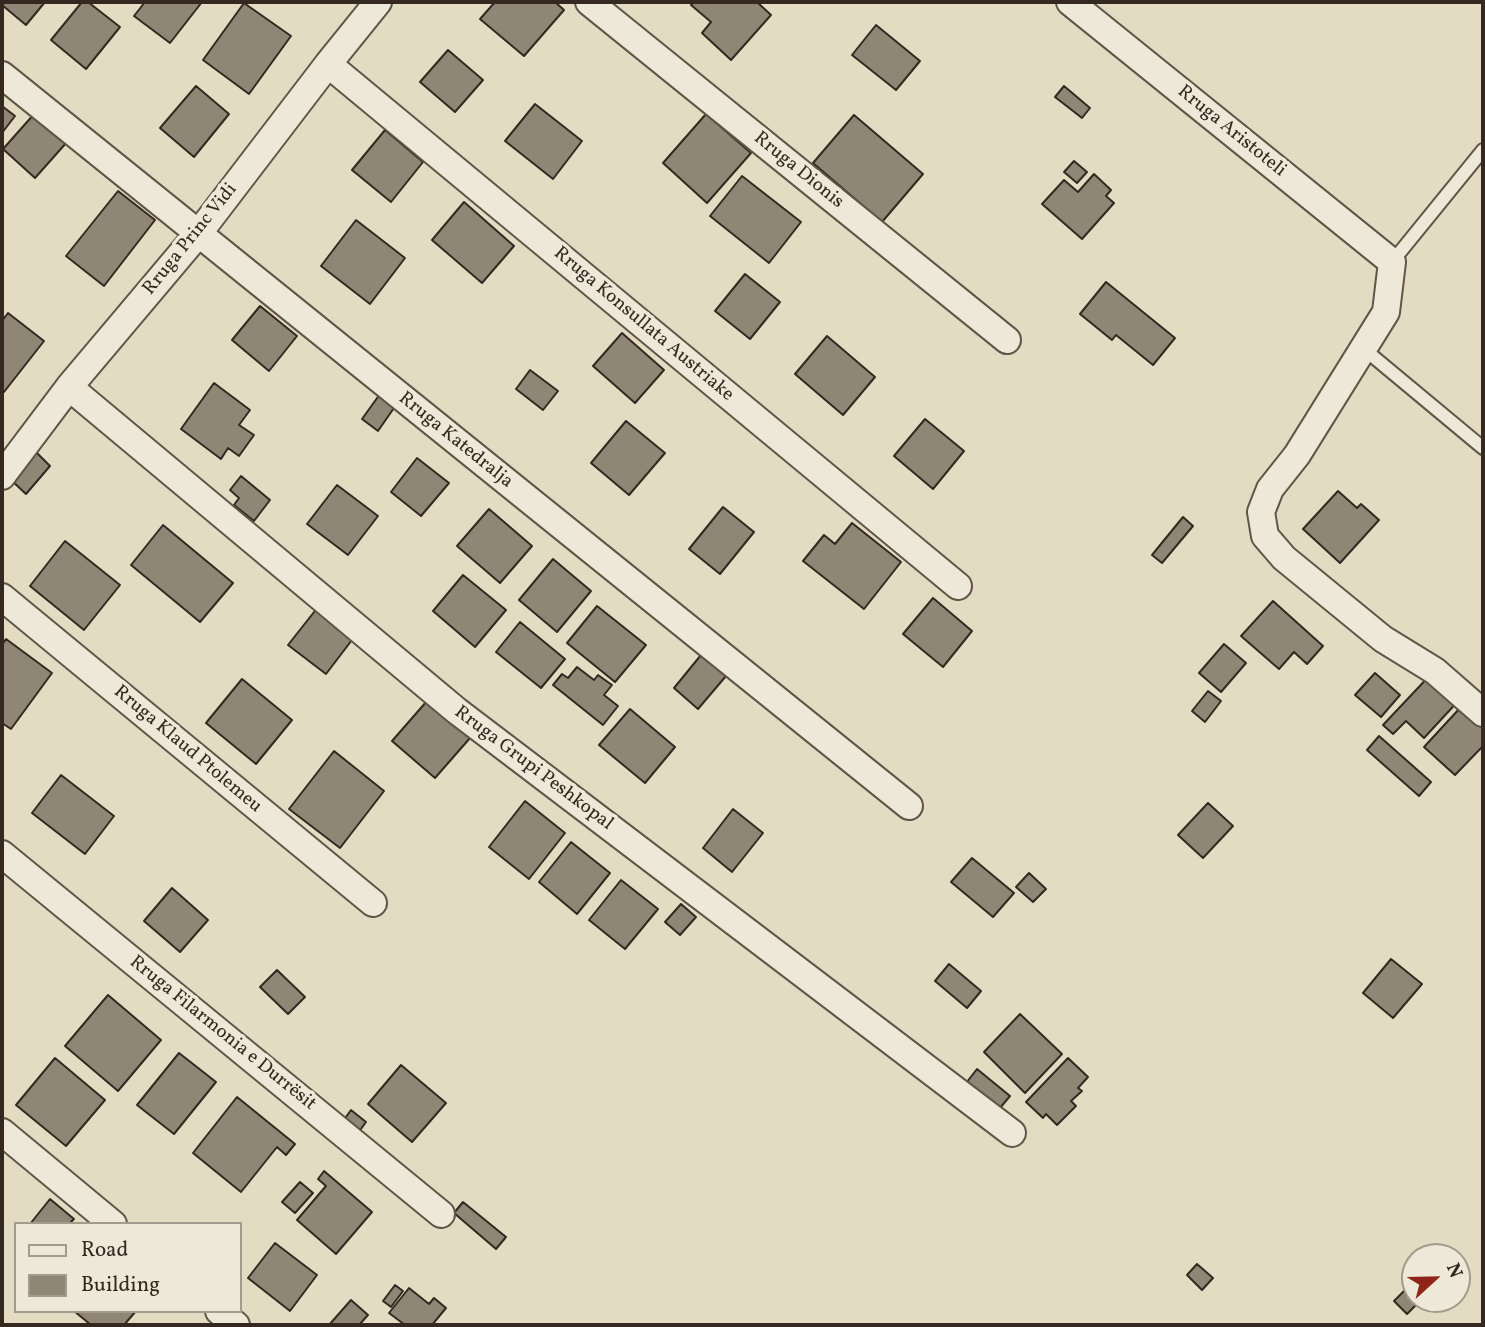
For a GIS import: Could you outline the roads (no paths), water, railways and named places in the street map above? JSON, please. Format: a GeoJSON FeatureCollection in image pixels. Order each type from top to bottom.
{"type":"FeatureCollection","features":[{"type":"Feature","properties":{"kind":"street","name":"Rruga Princ Vidi"},"geometry":{"type":"LineString","coordinates":[[2,476],[69,387],[198,234],[378,2]]}},
{"type":"Feature","properties":{"kind":"street","name":"Rruga Dionis"},"geometry":{"type":"LineString","coordinates":[[589,2],[1007,340]]}},
{"type":"Feature","properties":{"kind":"street","name":"Rruga Aristoteli"},"geometry":{"type":"LineString","coordinates":[[1070,2],[1392,262]]}},
{"type":"Feature","properties":{"kind":"street","name":"Rruga Konsullata Austriake"},"geometry":{"type":"LineString","coordinates":[[328,64],[958,586]]}},
{"type":"Feature","properties":{"kind":"street","name":"Rruga Katedralja"},"geometry":{"type":"LineString","coordinates":[[2,75],[909,806]]}},
{"type":"Feature","properties":{"kind":"street"},"geometry":{"type":"LineString","coordinates":[[1392,262],[1386,312],[1297,455],[1270,489],[1261,512],[1265,536],[1284,558],[1373,631],[1435,671],[1483,713]]}},
{"type":"Feature","properties":{"kind":"street","name":"Rruga Grupi Peshkopal"},"geometry":{"type":"LineString","coordinates":[[69,387],[457,711],[1012,1133]]}},
{"type":"Feature","properties":{"kind":"street","name":"Rruga Klaud Ptolemeu"},"geometry":{"type":"LineString","coordinates":[[2,597],[373,903]]}},
{"type":"Feature","properties":{"kind":"street","name":"Rruga Filarmonia e Durrësit"},"geometry":{"type":"LineString","coordinates":[[2,854],[441,1214]]}},
{"type":"Feature","properties":{"kind":"street"},"geometry":{"type":"LineString","coordinates":[[2,1132],[111,1222]]}},
{"type":"Feature","properties":{"kind":"street"},"geometry":{"type":"LineString","coordinates":[[221,1313],[236,1325]]}},
{"type":"Feature","properties":{"kind":"lane"},"geometry":{"type":"LineString","coordinates":[[1392,262],[1483,150]]}},
{"type":"Feature","properties":{"kind":"lane"},"geometry":{"type":"LineString","coordinates":[[1364,349],[1483,448]]}}]}
